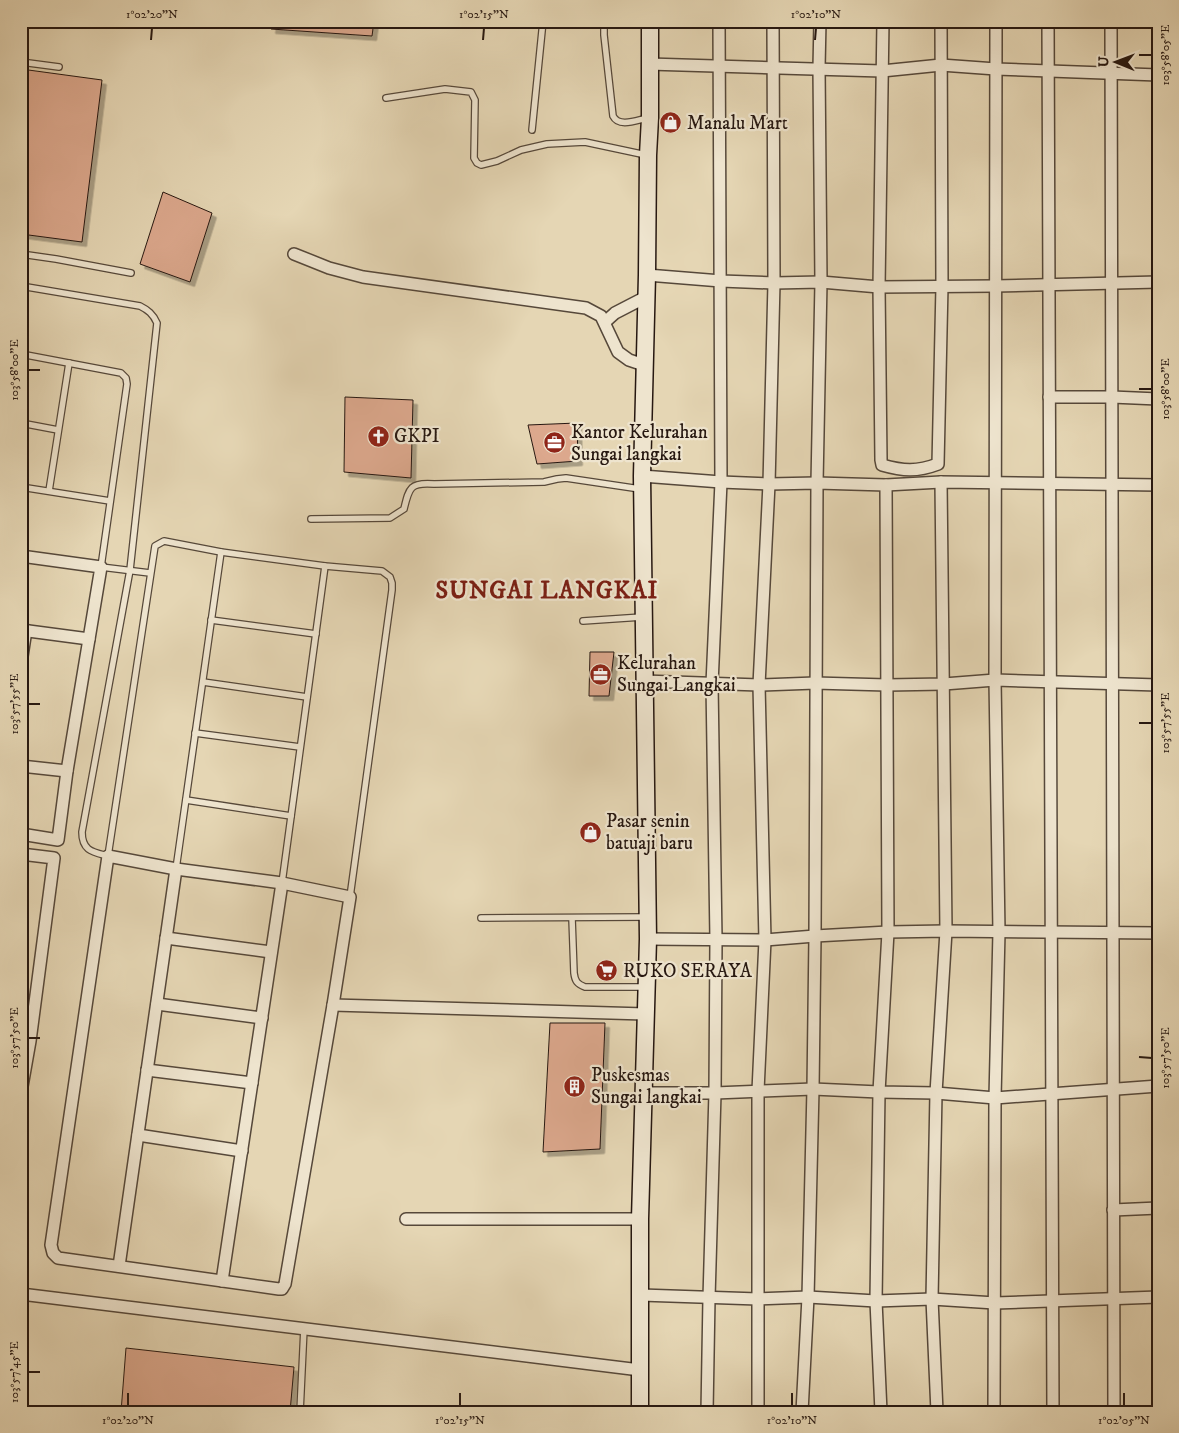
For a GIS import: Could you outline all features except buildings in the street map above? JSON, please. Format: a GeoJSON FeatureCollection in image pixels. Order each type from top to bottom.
{"type":"FeatureCollection","features":[{"type":"Feature","properties":{"kind":"street"},"geometry":{"type":"LineString","coordinates":[[640,1412],[640,1218],[648,939],[642,483],[650,118],[650,21]]}},
{"type":"Feature","properties":{"kind":"street"},"geometry":{"type":"LineString","coordinates":[[707,1412],[715,1093],[716,939],[712,684],[721,482],[719,21]]}},
{"type":"Feature","properties":{"kind":"street"},"geometry":{"type":"LineString","coordinates":[[758,1412],[758,1091],[765,940],[759,685],[770,484],[774,283],[773,21]]}},
{"type":"Feature","properties":{"kind":"street"},"geometry":{"type":"LineString","coordinates":[[802,1412],[808,1297],[815,936],[816,483],[822,282],[820,21]]}},
{"type":"Feature","properties":{"kind":"street"},"geometry":{"type":"LineString","coordinates":[[883,21],[879,287],[881,460],[882,465],[900,470],[924,470],[938,464],[942,286],[941,21]]}},
{"type":"Feature","properties":{"kind":"street"},"geometry":{"type":"LineString","coordinates":[[994,1412],[995,1098],[1000,932],[994,680],[996,21]]}},
{"type":"Feature","properties":{"kind":"street"},"geometry":{"type":"LineString","coordinates":[[1048,21],[1053,1412]]}},
{"type":"Feature","properties":{"kind":"street"},"geometry":{"type":"LineString","coordinates":[[1111,21],[1114,1412]]}},
{"type":"Feature","properties":{"kind":"street"},"geometry":{"type":"LineString","coordinates":[[649,64],[882,70],[941,65],[1158,75]]}},
{"type":"Feature","properties":{"kind":"street"},"geometry":{"type":"LineString","coordinates":[[294,254],[329,268],[363,277],[586,308],[601,316],[618,352],[629,360],[644,365]]}},
{"type":"Feature","properties":{"kind":"street"},"geometry":{"type":"LineString","coordinates":[[647,275],[721,281],[822,282],[879,287],[1158,282]]}},
{"type":"Feature","properties":{"kind":"street"},"geometry":{"type":"LineString","coordinates":[[605,322],[619,310],[646,297]]}},
{"type":"Feature","properties":{"kind":"street"},"geometry":{"type":"LineString","coordinates":[[1049,397],[1158,399]]}},
{"type":"Feature","properties":{"kind":"street"},"geometry":{"type":"LineString","coordinates":[[642,483],[721,482],[886,485],[994,482],[1158,485]]}},
{"type":"Feature","properties":{"kind":"street"},"geometry":{"type":"LineString","coordinates":[[937,1412],[932,1300],[936,1093],[946,931],[941,482]]}},
{"type":"Feature","properties":{"kind":"street"},"geometry":{"type":"LineString","coordinates":[[881,1412],[876,1301],[879,1092],[888,932],[886,485]]}},
{"type":"Feature","properties":{"kind":"street"},"geometry":{"type":"LineString","coordinates":[[21,556],[101,567],[67,771],[58,840],[21,834]]}},
{"type":"Feature","properties":{"kind":"street"},"geometry":{"type":"LineString","coordinates":[[21,662],[24,630],[89,639]]}},
{"type":"Feature","properties":{"kind":"street"},"geometry":{"type":"LineString","coordinates":[[644,681],[759,685],[815,683],[944,684],[994,680],[1158,684]]}},
{"type":"Feature","properties":{"kind":"street"},"geometry":{"type":"LineString","coordinates":[[21,766],[67,771]]}},
{"type":"Feature","properties":{"kind":"street"},"geometry":{"type":"LineString","coordinates":[[21,854],[54,858],[26,1040],[21,1092]]}},
{"type":"Feature","properties":{"kind":"street"},"geometry":{"type":"LineString","coordinates":[[108,856],[176,869],[282,883],[350,897],[284,1286],[279,1290],[58,1258],[53,1253],[51,1245],[108,856]]}},
{"type":"Feature","properties":{"kind":"street"},"geometry":{"type":"LineString","coordinates":[[118,1266],[176,869]]}},
{"type":"Feature","properties":{"kind":"street"},"geometry":{"type":"LineString","coordinates":[[222,1281],[282,883]]}},
{"type":"Feature","properties":{"kind":"street"},"geometry":{"type":"LineString","coordinates":[[648,939],[765,940],[888,932],[946,931],[1158,933]]}},
{"type":"Feature","properties":{"kind":"street"},"geometry":{"type":"LineString","coordinates":[[166,938],[272,952]]}},
{"type":"Feature","properties":{"kind":"street"},"geometry":{"type":"LineString","coordinates":[[156,1004],[262,1018]]}},
{"type":"Feature","properties":{"kind":"street"},"geometry":{"type":"LineString","coordinates":[[333,1005],[646,1014]]}},
{"type":"Feature","properties":{"kind":"street"},"geometry":{"type":"LineString","coordinates":[[147,1070],[252,1083]]}},
{"type":"Feature","properties":{"kind":"street"},"geometry":{"type":"LineString","coordinates":[[643,1093],[715,1093],[813,1089],[936,1093],[995,1098],[1158,1086]]}},
{"type":"Feature","properties":{"kind":"street"},"geometry":{"type":"LineString","coordinates":[[138,1135],[242,1151]]}},
{"type":"Feature","properties":{"kind":"street"},"geometry":{"type":"LineString","coordinates":[[1113,1210],[1158,1208]]}},
{"type":"Feature","properties":{"kind":"street"},"geometry":{"type":"LineString","coordinates":[[406,1219],[640,1218]]}},
{"type":"Feature","properties":{"kind":"street"},"geometry":{"type":"LineString","coordinates":[[21,1294],[640,1370]]}},
{"type":"Feature","properties":{"kind":"street"},"geometry":{"type":"LineString","coordinates":[[641,1295],[758,1299],[808,1297],[876,1301],[932,1300],[995,1303],[1158,1297]]}},
{"type":"Feature","properties":{"kind":"lane"},"geometry":{"type":"LineString","coordinates":[[532,130],[543,21]]}},
{"type":"Feature","properties":{"kind":"lane"},"geometry":{"type":"LineString","coordinates":[[604,21],[614,120],[621,123],[650,118]]}},
{"type":"Feature","properties":{"kind":"lane"},"geometry":{"type":"LineString","coordinates":[[21,62],[59,67]]}},
{"type":"Feature","properties":{"kind":"lane"},"geometry":{"type":"LineString","coordinates":[[386,98],[444,89],[471,92],[475,100],[474,158],[476,163],[480,165],[497,162],[521,150],[547,144],[585,142],[648,156]]}},
{"type":"Feature","properties":{"kind":"lane"},"geometry":{"type":"LineString","coordinates":[[21,254],[131,274]]}},
{"type":"Feature","properties":{"kind":"lane"},"geometry":{"type":"LineString","coordinates":[[21,286],[140,306],[153,315],[156,323],[130,570],[82,838],[88,849],[92,852],[108,856],[155,546],[162,542],[325,566],[382,571],[390,577],[392,583],[350,897]]}},
{"type":"Feature","properties":{"kind":"lane"},"geometry":{"type":"LineString","coordinates":[[21,354],[121,373],[126,378],[128,384],[101,567],[150,573]]}},
{"type":"Feature","properties":{"kind":"lane"},"geometry":{"type":"LineString","coordinates":[[49,491],[69,363]]}},
{"type":"Feature","properties":{"kind":"lane"},"geometry":{"type":"LineString","coordinates":[[21,424],[58,430]]}},
{"type":"Feature","properties":{"kind":"lane"},"geometry":{"type":"LineString","coordinates":[[311,519],[390,518],[404,509],[408,491],[414,485],[422,483],[544,482],[566,478],[642,483]]}},
{"type":"Feature","properties":{"kind":"lane"},"geometry":{"type":"LineString","coordinates":[[21,486],[110,501]]}},
{"type":"Feature","properties":{"kind":"lane"},"geometry":{"type":"LineString","coordinates":[[176,869],[221,552]]}},
{"type":"Feature","properties":{"kind":"lane"},"geometry":{"type":"LineString","coordinates":[[282,883],[325,566]]}},
{"type":"Feature","properties":{"kind":"lane"},"geometry":{"type":"LineString","coordinates":[[583,621],[644,617]]}},
{"type":"Feature","properties":{"kind":"lane"},"geometry":{"type":"LineString","coordinates":[[211,620],[316,634]]}},
{"type":"Feature","properties":{"kind":"lane"},"geometry":{"type":"LineString","coordinates":[[203,682],[307,697]]}},
{"type":"Feature","properties":{"kind":"lane"},"geometry":{"type":"LineString","coordinates":[[196,733],[300,747]]}},
{"type":"Feature","properties":{"kind":"lane"},"geometry":{"type":"LineString","coordinates":[[186,800],[291,816]]}},
{"type":"Feature","properties":{"kind":"lane"},"geometry":{"type":"LineString","coordinates":[[481,918],[648,917]]}},
{"type":"Feature","properties":{"kind":"lane"},"geometry":{"type":"LineString","coordinates":[[572,918],[574,973],[577,984],[585,987],[647,987]]}},
{"type":"Feature","properties":{"kind":"lane"},"geometry":{"type":"LineString","coordinates":[[300,1412],[304,1328]]}},
{"type":"Feature","properties":{"kind":"place","name":"Manalu Mart"},"geometry":{"type":"Point","coordinates":[671,123]}},
{"type":"Feature","properties":{"kind":"place","name":"GKPI"},"geometry":{"type":"Point","coordinates":[378,436]}},
{"type":"Feature","properties":{"kind":"place","name":"Kantor Kelurahan Sungai langkai"},"geometry":{"type":"Point","coordinates":[555,443]}},
{"type":"Feature","properties":{"kind":"place","name":"Kelurahan Sungai Langkai"},"geometry":{"type":"Point","coordinates":[601,674]}},
{"type":"Feature","properties":{"kind":"place","name":"Pasar senin batuaji baru"},"geometry":{"type":"Point","coordinates":[590,832]}},
{"type":"Feature","properties":{"kind":"place","name":"RUKO SERAYA"},"geometry":{"type":"Point","coordinates":[607,971]}},
{"type":"Feature","properties":{"kind":"place","name":"Puskesmas Sungai langkai"},"geometry":{"type":"Point","coordinates":[575,1086]}},
{"type":"Feature","properties":{"kind":"district","name":"SUNGAI LANGKAI"},"geometry":{"type":"Point","coordinates":[547,591]}}]}
